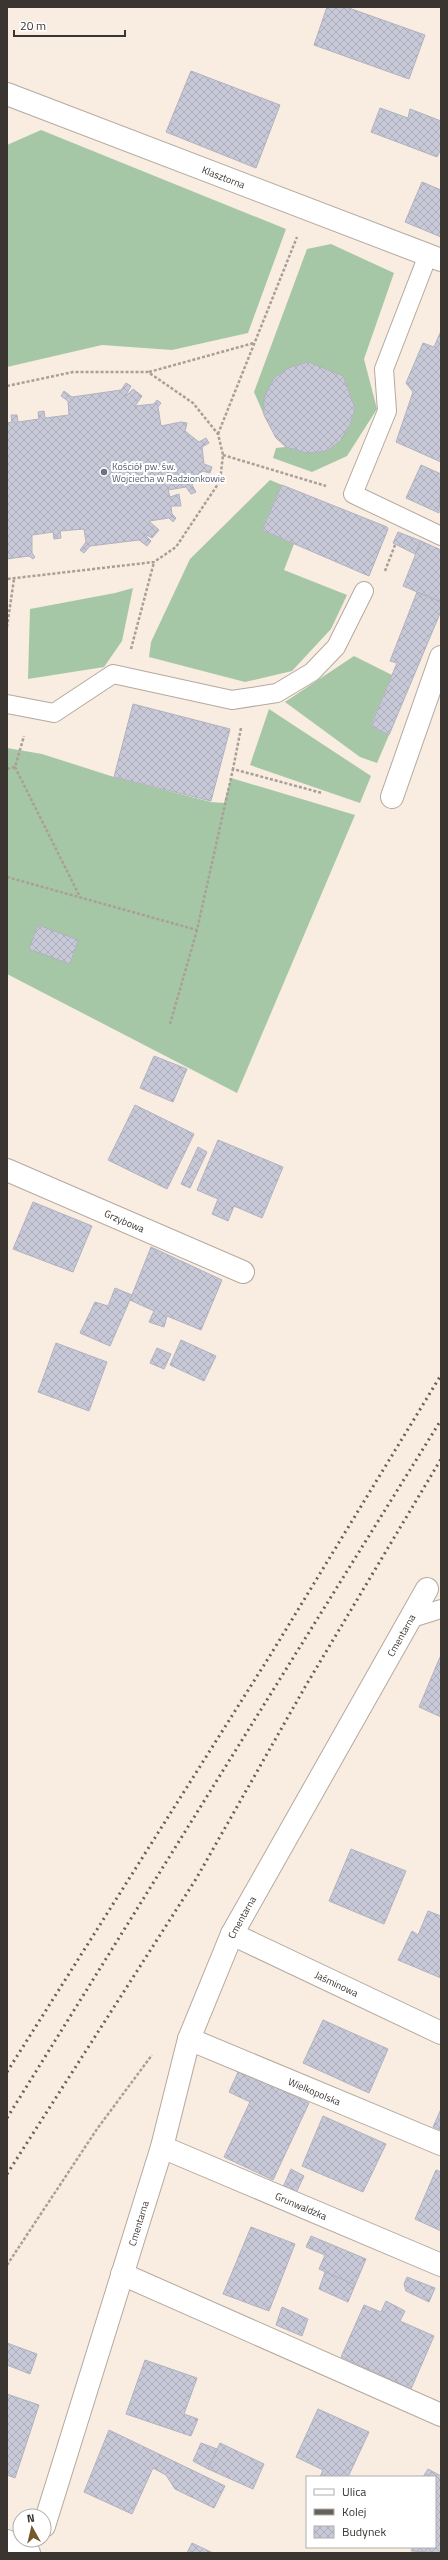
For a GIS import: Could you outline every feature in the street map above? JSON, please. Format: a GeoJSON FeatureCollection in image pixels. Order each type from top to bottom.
{"type":"FeatureCollection","features":[{"type":"Feature","properties":{"kind":"street","name":"Klasztorna"},"geometry":{"type":"LineString","coordinates":[[7,94],[435,258]]}},
{"type":"Feature","properties":{"kind":"street"},"geometry":{"type":"LineString","coordinates":[[392,797],[441,657]]}},
{"type":"Feature","properties":{"kind":"street","name":"Grzybowa"},"geometry":{"type":"LineString","coordinates":[[7,1170],[243,1272]]}},
{"type":"Feature","properties":{"kind":"street","name":"Cmentarna"},"geometry":{"type":"LineString","coordinates":[[50,2508],[162,2147],[189,2039],[232,1934],[427,1589]]}},
{"type":"Feature","properties":{"kind":"street","name":"Jaśminowa"},"geometry":{"type":"LineString","coordinates":[[232,1934],[441,2033]]}},
{"type":"Feature","properties":{"kind":"street","name":"Wielkopolska"},"geometry":{"type":"LineString","coordinates":[[189,2039],[441,2144]]}},
{"type":"Feature","properties":{"kind":"street","name":"Grunwaldzka"},"geometry":{"type":"LineString","coordinates":[[162,2147],[441,2265]]}},
{"type":"Feature","properties":{"kind":"street"},"geometry":{"type":"LineString","coordinates":[[122,2274],[441,2415]]}},
{"type":"Feature","properties":{"kind":"street"},"geometry":{"type":"LineString","coordinates":[[7,2541],[29,2553]]}},
{"type":"Feature","properties":{"kind":"lane"},"geometry":{"type":"LineString","coordinates":[[435,258],[384,369],[387,411],[353,494],[441,536]]}},
{"type":"Feature","properties":{"kind":"lane"},"geometry":{"type":"LineString","coordinates":[[7,704],[54,713],[112,674],[232,700],[277,693],[312,672],[336,647],[364,591]]}},
{"type":"Feature","properties":{"kind":"lane"},"geometry":{"type":"LineString","coordinates":[[409,1619],[441,1609]]}},
{"type":"Feature","properties":{"kind":"path"},"geometry":{"type":"LineString","coordinates":[[218,434],[308,209]]}},
{"type":"Feature","properties":{"kind":"path"},"geometry":{"type":"LineString","coordinates":[[7,386],[73,372],[148,372],[254,343]]}},
{"type":"Feature","properties":{"kind":"path"},"geometry":{"type":"LineString","coordinates":[[7,579],[154,562],[176,547],[220,481],[223,455],[218,434],[193,403],[148,372]]}},
{"type":"Feature","properties":{"kind":"path"},"geometry":{"type":"LineString","coordinates":[[223,455],[353,494]]}},
{"type":"Feature","properties":{"kind":"path"},"geometry":{"type":"LineString","coordinates":[[364,591],[379,586],[405,519]]}},
{"type":"Feature","properties":{"kind":"path"},"geometry":{"type":"LineString","coordinates":[[124,676],[154,562]]}},
{"type":"Feature","properties":{"kind":"path"},"geometry":{"type":"LineString","coordinates":[[7,628],[14,579]]}},
{"type":"Feature","properties":{"kind":"path"},"geometry":{"type":"LineString","coordinates":[[170,1024],[196,930],[233,768],[247,698]]}},
{"type":"Feature","properties":{"kind":"path"},"geometry":{"type":"LineString","coordinates":[[32,709],[15,767],[80,898]]}},
{"type":"Feature","properties":{"kind":"path"},"geometry":{"type":"LineString","coordinates":[[7,769],[15,767]]}},
{"type":"Feature","properties":{"kind":"path"},"geometry":{"type":"LineString","coordinates":[[233,768],[322,793]]}},
{"type":"Feature","properties":{"kind":"path"},"geometry":{"type":"LineString","coordinates":[[7,877],[196,930]]}},
{"type":"Feature","properties":{"kind":"path"},"geometry":{"type":"LineString","coordinates":[[7,2265],[97,2129],[154,2051]]}},
{"type":"Feature","properties":{"kind":"green space"},"geometry":{"type":"Polygon","coordinates":[[[41,130],[286,229],[248,333],[172,350],[102,345],[7,367],[7,145],[41,130]]]}},
{"type":"Feature","properties":{"kind":"green space"},"geometry":{"type":"Polygon","coordinates":[[[331,244],[394,273],[364,359],[377,409],[347,456],[312,472],[273,458],[276,448],[286,447],[307,453],[327,451],[340,441],[350,425],[355,408],[343,376],[308,362],[288,370],[281,374],[270,386],[265,403],[264,415],[254,392],[307,249],[331,244]]]}},
{"type":"Feature","properties":{"kind":"green space"},"geometry":{"type":"Polygon","coordinates":[[[270,480],[282,485],[262,530],[294,544],[284,570],[347,595],[331,629],[292,671],[245,682],[149,657],[151,642],[190,559],[270,480]]]}},
{"type":"Feature","properties":{"kind":"green space"},"geometry":{"type":"Polygon","coordinates":[[[133,588],[122,641],[104,667],[28,679],[30,609],[115,593],[133,588]]]}},
{"type":"Feature","properties":{"kind":"green space"},"geometry":{"type":"Polygon","coordinates":[[[354,656],[392,675],[371,725],[389,735],[377,763],[360,757],[285,702],[354,656]]]}},
{"type":"Feature","properties":{"kind":"green space"},"geometry":{"type":"Polygon","coordinates":[[[269,709],[371,776],[360,803],[250,765],[269,709]]]}},
{"type":"Feature","properties":{"kind":"green space"},"geometry":{"type":"Polygon","coordinates":[[[7,748],[42,754],[114,777],[211,802],[224,803],[231,778],[355,815],[237,1093],[7,974],[7,748]]]}},
{"type":"Feature","properties":{"kind":"building"},"geometry":{"type":"Polygon","coordinates":[[[327,7],[346,7],[425,35],[409,79],[314,45],[327,7]]]}},
{"type":"Feature","properties":{"kind":"building"},"geometry":{"type":"Polygon","coordinates":[[[191,71],[280,105],[256,168],[166,132],[191,71]]]}},
{"type":"Feature","properties":{"kind":"building"},"geometry":{"type":"Polygon","coordinates":[[[380,108],[408,118],[410,109],[441,121],[441,149],[437,157],[371,132],[380,108]]]}},
{"type":"Feature","properties":{"kind":"building"},"geometry":{"type":"Polygon","coordinates":[[[422,182],[441,190],[441,237],[405,222],[422,182]]]}},
{"type":"Feature","properties":{"kind":"building"},"geometry":{"type":"Polygon","coordinates":[[[441,331],[441,462],[396,442],[413,392],[406,383],[423,343],[434,347],[441,331]]]}},
{"type":"Feature","properties":{"kind":"building"},"geometry":{"type":"Polygon","coordinates":[[[308,362],[343,376],[355,408],[350,425],[340,441],[327,451],[307,453],[286,447],[276,438],[264,415],[264,398],[274,378],[288,368],[308,362]]]}},
{"type":"Feature","properties":{"kind":"building","name":"Kościół pw. św. Wojciecha w Radzionkowie"},"geometry":{"type":"Polygon","coordinates":[[[126,383],[131,386],[125,397],[133,389],[142,396],[135,406],[154,404],[157,400],[161,403],[158,407],[161,426],[181,422],[187,423],[185,431],[199,442],[206,438],[209,443],[202,447],[204,464],[212,467],[210,473],[202,471],[192,485],[196,492],[191,494],[186,487],[168,490],[170,497],[179,494],[181,506],[171,506],[172,514],[176,518],[173,522],[169,518],[149,521],[159,530],[152,538],[143,533],[151,541],[147,546],[139,540],[90,546],[84,553],[80,550],[86,542],[84,529],[60,531],[61,538],[54,539],[53,532],[32,535],[32,553],[35,557],[33,559],[29,556],[7,559],[7,423],[12,422],[11,415],[17,415],[18,422],[39,419],[38,412],[44,411],[45,418],[69,415],[68,401],[61,396],[64,391],[72,397],[121,390],[126,383]]]}},
{"type":"Feature","properties":{"kind":"building"},"geometry":{"type":"Polygon","coordinates":[[[421,465],[441,474],[439,513],[406,498],[421,465]]]}},
{"type":"Feature","properties":{"kind":"building"},"geometry":{"type":"Polygon","coordinates":[[[282,485],[387,527],[388,529],[369,576],[262,530],[282,485]]]}},
{"type":"Feature","properties":{"kind":"building"},"geometry":{"type":"Polygon","coordinates":[[[398,532],[421,541],[415,554],[393,543],[398,532]]]}},
{"type":"Feature","properties":{"kind":"building"},"geometry":{"type":"Polygon","coordinates":[[[421,541],[441,550],[441,602],[403,586],[421,541]]]}},
{"type":"Feature","properties":{"kind":"building"},"geometry":{"type":"Polygon","coordinates":[[[417,592],[441,602],[441,611],[389,735],[371,726],[397,663],[390,661],[417,592]]]}},
{"type":"Feature","properties":{"kind":"building"},"geometry":{"type":"Polygon","coordinates":[[[133,704],[230,729],[211,801],[114,777],[133,704]]]}},
{"type":"Feature","properties":{"kind":"building"},"geometry":{"type":"Polygon","coordinates":[[[38,925],[78,940],[70,964],[29,949],[38,925]]]}},
{"type":"Feature","properties":{"kind":"building"},"geometry":{"type":"Polygon","coordinates":[[[154,1056],[187,1069],[173,1102],[140,1088],[154,1056]]]}},
{"type":"Feature","properties":{"kind":"building"},"geometry":{"type":"Polygon","coordinates":[[[135,1105],[194,1134],[167,1189],[108,1160],[135,1105]]]}},
{"type":"Feature","properties":{"kind":"building"},"geometry":{"type":"Polygon","coordinates":[[[218,1140],[283,1167],[262,1218],[234,1206],[228,1221],[212,1214],[218,1199],[197,1190],[218,1140]]]}},
{"type":"Feature","properties":{"kind":"building"},"geometry":{"type":"Polygon","coordinates":[[[198,1147],[207,1152],[190,1188],[181,1184],[198,1147]]]}},
{"type":"Feature","properties":{"kind":"building"},"geometry":{"type":"Polygon","coordinates":[[[33,1202],[92,1226],[73,1272],[13,1249],[33,1202]]]}},
{"type":"Feature","properties":{"kind":"building"},"geometry":{"type":"Polygon","coordinates":[[[151,1247],[222,1280],[201,1330],[167,1316],[164,1327],[149,1322],[154,1311],[130,1300],[151,1247]]]}},
{"type":"Feature","properties":{"kind":"building"},"geometry":{"type":"Polygon","coordinates":[[[115,1288],[132,1295],[110,1346],[80,1333],[95,1302],[108,1306],[115,1288]]]}},
{"type":"Feature","properties":{"kind":"building"},"geometry":{"type":"Polygon","coordinates":[[[181,1340],[216,1356],[204,1381],[170,1365],[181,1340]]]}},
{"type":"Feature","properties":{"kind":"building"},"geometry":{"type":"Polygon","coordinates":[[[56,1343],[107,1362],[89,1411],[38,1392],[56,1343]]]}},
{"type":"Feature","properties":{"kind":"building"},"geometry":{"type":"Polygon","coordinates":[[[157,1348],[171,1354],[164,1369],[150,1363],[157,1348]]]}},
{"type":"Feature","properties":{"kind":"building"},"geometry":{"type":"Polygon","coordinates":[[[441,1657],[441,1717],[419,1707],[441,1657]]]}},
{"type":"Feature","properties":{"kind":"building"},"geometry":{"type":"Polygon","coordinates":[[[351,1849],[406,1871],[384,1924],[329,1901],[351,1849]]]}},
{"type":"Feature","properties":{"kind":"building"},"geometry":{"type":"Polygon","coordinates":[[[428,1911],[441,1916],[441,1978],[398,1960],[412,1931],[418,1935],[428,1911]]]}},
{"type":"Feature","properties":{"kind":"building"},"geometry":{"type":"Polygon","coordinates":[[[323,2020],[388,2049],[369,2093],[303,2063],[323,2020]]]}},
{"type":"Feature","properties":{"kind":"building"},"geometry":{"type":"Polygon","coordinates":[[[239,2070],[309,2103],[273,2180],[224,2157],[250,2102],[229,2092],[239,2070]]]}},
{"type":"Feature","properties":{"kind":"building"},"geometry":{"type":"Polygon","coordinates":[[[441,2109],[441,2130],[433,2127],[441,2109]]]}},
{"type":"Feature","properties":{"kind":"building"},"geometry":{"type":"Polygon","coordinates":[[[323,2116],[386,2144],[363,2192],[302,2166],[323,2116]]]}},
{"type":"Feature","properties":{"kind":"building"},"geometry":{"type":"Polygon","coordinates":[[[291,2169],[304,2176],[296,2193],[283,2187],[291,2169]]]}},
{"type":"Feature","properties":{"kind":"building"},"geometry":{"type":"Polygon","coordinates":[[[436,2170],[441,2172],[441,2231],[415,2219],[436,2170]]]}},
{"type":"Feature","properties":{"kind":"building"},"geometry":{"type":"Polygon","coordinates":[[[251,2227],[295,2244],[269,2311],[223,2294],[251,2227]]]}},
{"type":"Feature","properties":{"kind":"building"},"geometry":{"type":"Polygon","coordinates":[[[311,2236],[366,2259],[355,2285],[319,2269],[325,2255],[306,2247],[311,2236]]]}},
{"type":"Feature","properties":{"kind":"building"},"geometry":{"type":"Polygon","coordinates":[[[325,2272],[355,2285],[348,2302],[319,2289],[325,2272]]]}},
{"type":"Feature","properties":{"kind":"building"},"geometry":{"type":"Polygon","coordinates":[[[407,2277],[435,2288],[429,2302],[406,2291],[404,2284],[407,2277]]]}},
{"type":"Feature","properties":{"kind":"building"},"geometry":{"type":"Polygon","coordinates":[[[386,2301],[405,2311],[400,2321],[434,2336],[411,2389],[341,2357],[364,2305],[381,2312],[386,2301]]]}},
{"type":"Feature","properties":{"kind":"building"},"geometry":{"type":"Polygon","coordinates":[[[282,2307],[308,2319],[302,2336],[276,2325],[282,2307]]]}},
{"type":"Feature","properties":{"kind":"building"},"geometry":{"type":"Polygon","coordinates":[[[7,2343],[37,2354],[30,2374],[7,2365],[7,2343]]]}},
{"type":"Feature","properties":{"kind":"building"},"geometry":{"type":"Polygon","coordinates":[[[145,2360],[197,2378],[184,2414],[198,2419],[191,2436],[126,2414],[145,2360]]]}},
{"type":"Feature","properties":{"kind":"building"},"geometry":{"type":"Polygon","coordinates":[[[7,2394],[39,2405],[15,2478],[7,2475],[7,2394]]]}},
{"type":"Feature","properties":{"kind":"building"},"geometry":{"type":"Polygon","coordinates":[[[318,2409],[369,2432],[348,2476],[320,2476],[323,2470],[296,2457],[318,2409]]]}},
{"type":"Feature","properties":{"kind":"building"},"geometry":{"type":"Polygon","coordinates":[[[109,2430],[225,2486],[214,2508],[175,2489],[166,2475],[153,2468],[132,2514],[84,2492],[109,2430]]]}},
{"type":"Feature","properties":{"kind":"building"},"geometry":{"type":"Polygon","coordinates":[[[201,2443],[217,2449],[208,2469],[193,2461],[201,2443]]]}},
{"type":"Feature","properties":{"kind":"building"},"geometry":{"type":"Polygon","coordinates":[[[220,2443],[264,2464],[253,2489],[208,2469],[220,2443]]]}},
{"type":"Feature","properties":{"kind":"building"},"geometry":{"type":"Polygon","coordinates":[[[428,2469],[441,2476],[441,2553],[411,2551],[412,2548],[436,2548],[436,2476],[424,2476],[428,2469]]]}},
{"type":"Feature","properties":{"kind":"building"},"geometry":{"type":"Polygon","coordinates":[[[192,2543],[213,2553],[187,2553],[192,2543]]]}},
{"type":"Feature","properties":{"kind":"railway"},"geometry":{"type":"LineString","coordinates":[[7,2072],[271,1654],[441,1375]]}},
{"type":"Feature","properties":{"kind":"railway"},"geometry":{"type":"LineString","coordinates":[[7,2118],[441,1420]]}},
{"type":"Feature","properties":{"kind":"railway"},"geometry":{"type":"LineString","coordinates":[[7,2174],[196,1879],[305,1687],[441,1459]]}},
{"type":"Feature","properties":{"kind":"place","name":"Kościół pw. św. Wojciecha w Radzionkowie"},"geometry":{"type":"Point","coordinates":[104,472]}}]}
